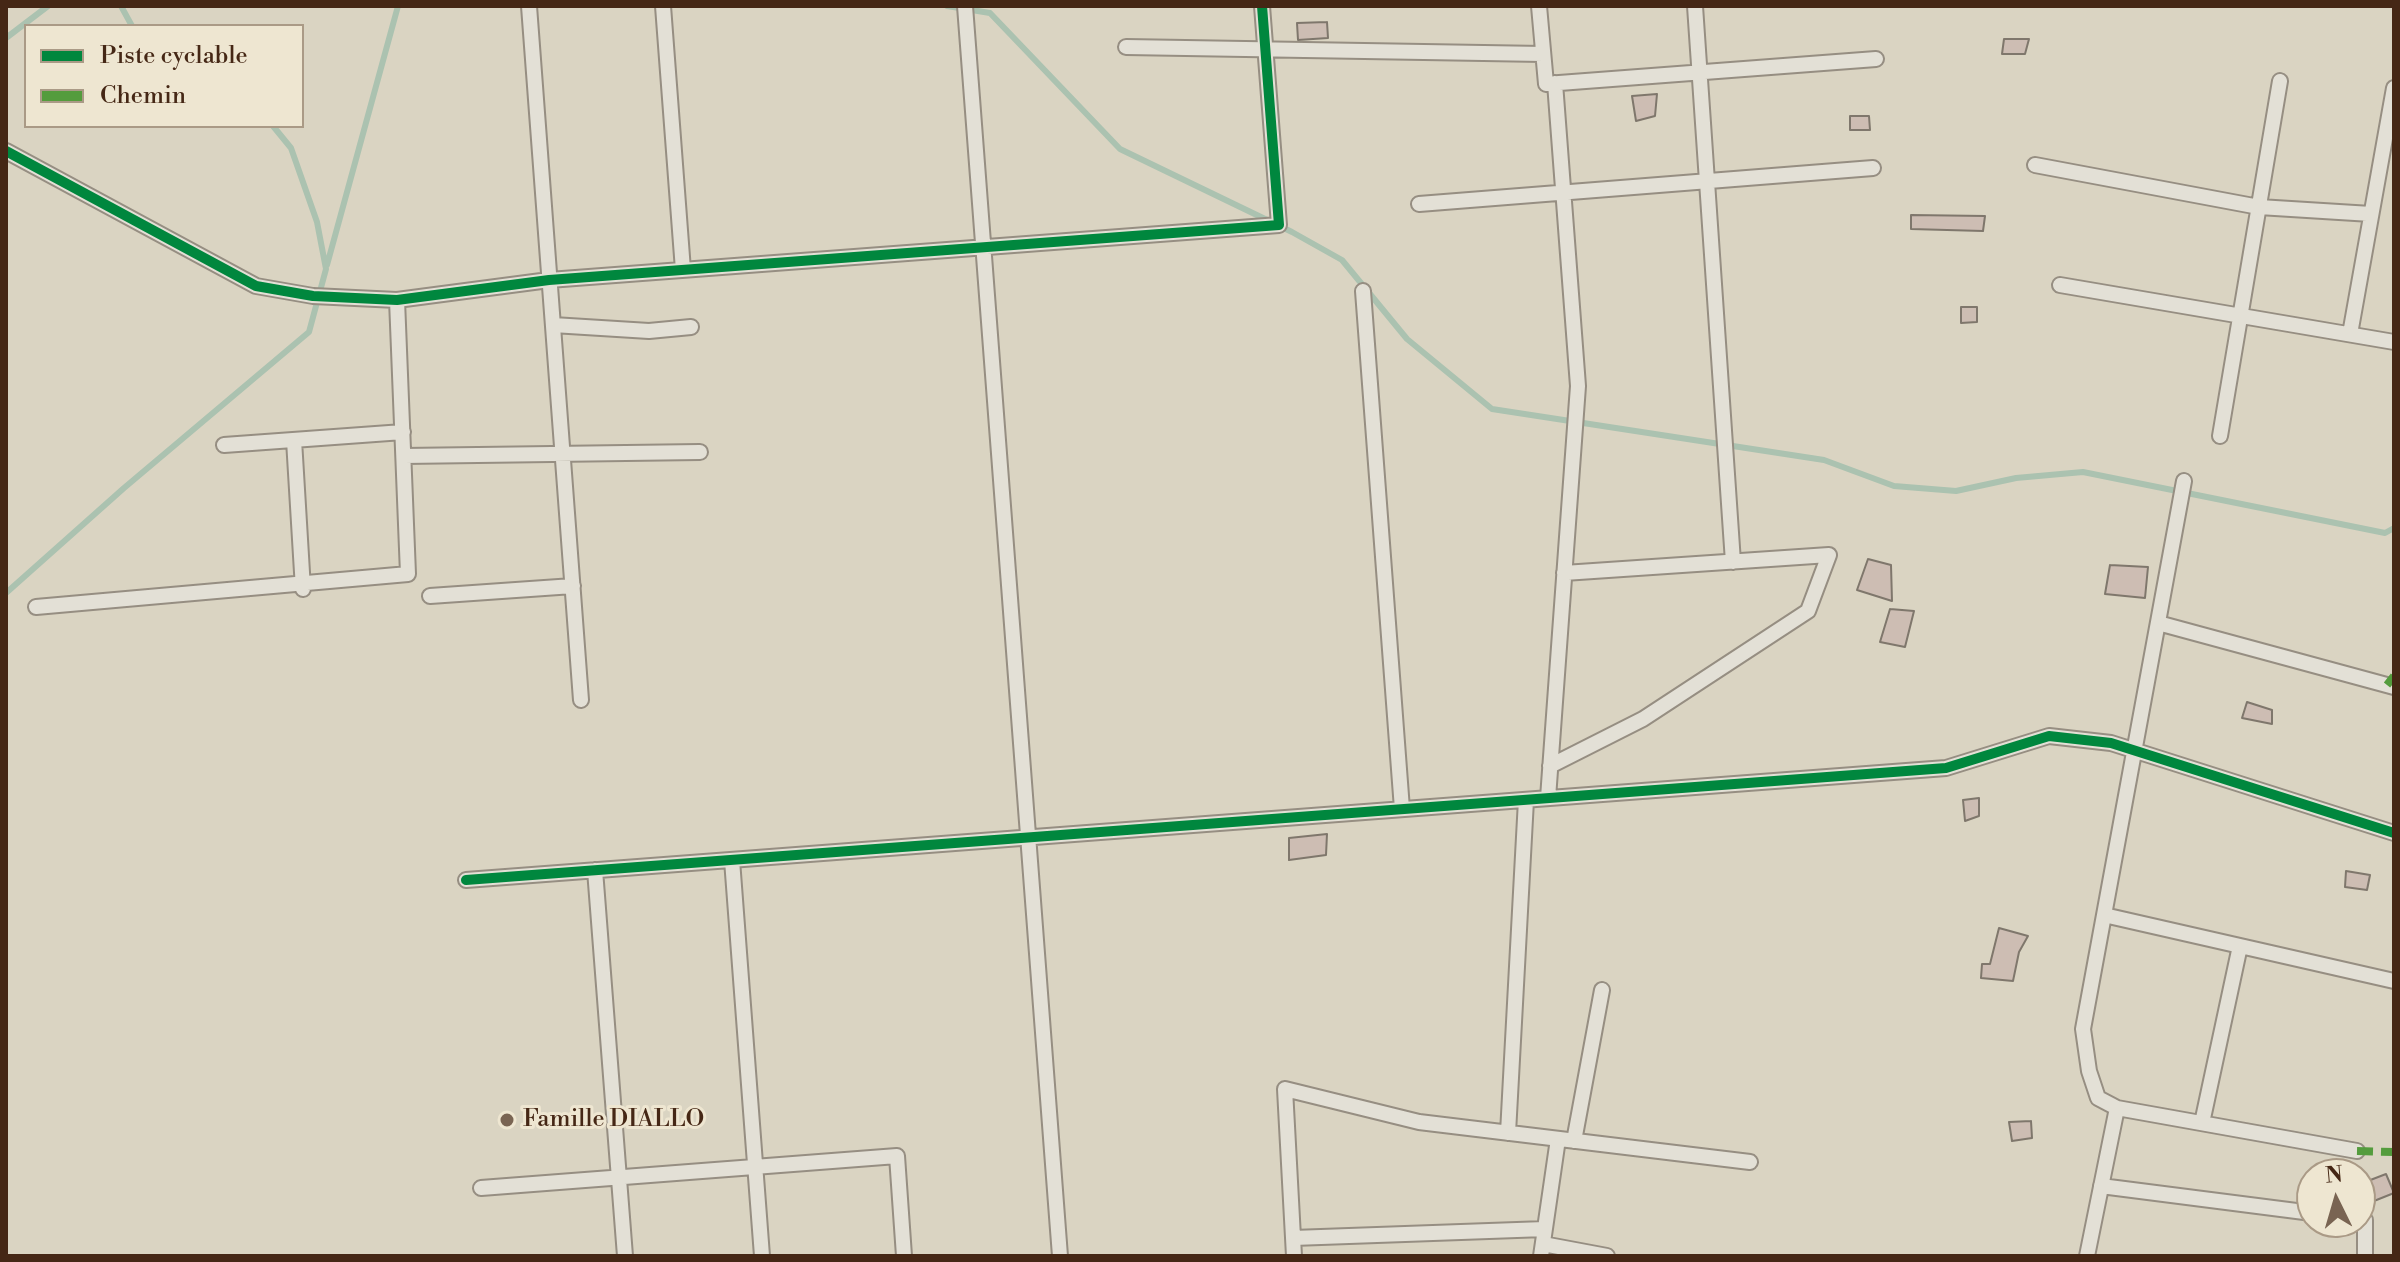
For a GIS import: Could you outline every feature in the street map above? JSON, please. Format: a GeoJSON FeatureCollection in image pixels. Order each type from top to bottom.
{"type":"FeatureCollection","features":[{"type":"Feature","properties":{"kind":"street"},"geometry":{"type":"LineString","coordinates":[[529,6],[581,700]]}},
{"type":"Feature","properties":{"kind":"street"},"geometry":{"type":"LineString","coordinates":[[663,6],[683,270]]}},
{"type":"Feature","properties":{"kind":"street"},"geometry":{"type":"LineString","coordinates":[[965,6],[1060,1256]]}},
{"type":"Feature","properties":{"kind":"street"},"geometry":{"type":"LineString","coordinates":[[6,151],[256,286],[313,296],[397,300],[549,280],[1279,225],[1262,6]]}},
{"type":"Feature","properties":{"kind":"street"},"geometry":{"type":"LineString","coordinates":[[1539,6],[1546,84],[1876,59]]}},
{"type":"Feature","properties":{"kind":"street"},"geometry":{"type":"LineString","coordinates":[[1695,6],[1733,562]]}},
{"type":"Feature","properties":{"kind":"street"},"geometry":{"type":"LineString","coordinates":[[1126,47],[1543,54]]}},
{"type":"Feature","properties":{"kind":"street"},"geometry":{"type":"LineString","coordinates":[[2220,436],[2280,81]]}},
{"type":"Feature","properties":{"kind":"street"},"geometry":{"type":"LineString","coordinates":[[1548,798],[1578,386],[1555,83]]}},
{"type":"Feature","properties":{"kind":"street"},"geometry":{"type":"LineString","coordinates":[[2350,334],[2394,88]]}},
{"type":"Feature","properties":{"kind":"street"},"geometry":{"type":"LineString","coordinates":[[2035,165],[2259,207],[2371,214]]}},
{"type":"Feature","properties":{"kind":"street"},"geometry":{"type":"LineString","coordinates":[[1419,204],[1873,168]]}},
{"type":"Feature","properties":{"kind":"street"},"geometry":{"type":"LineString","coordinates":[[2060,285],[2394,342]]}},
{"type":"Feature","properties":{"kind":"street"},"geometry":{"type":"LineString","coordinates":[[1363,291],[1402,809]]}},
{"type":"Feature","properties":{"kind":"street"},"geometry":{"type":"LineString","coordinates":[[36,607],[302,586],[408,574],[397,300]]}},
{"type":"Feature","properties":{"kind":"street"},"geometry":{"type":"LineString","coordinates":[[553,325],[649,331],[691,327]]}},
{"type":"Feature","properties":{"kind":"street"},"geometry":{"type":"LineString","coordinates":[[224,445],[403,432]]}},
{"type":"Feature","properties":{"kind":"street"},"geometry":{"type":"LineString","coordinates":[[294,440],[302,586]]}},
{"type":"Feature","properties":{"kind":"street"},"geometry":{"type":"LineString","coordinates":[[404,456],[700,452]]}},
{"type":"Feature","properties":{"kind":"street"},"geometry":{"type":"LineString","coordinates":[[2184,481],[2083,1029],[2089,1071],[2098,1098],[2117,1108],[2357,1151]]}},
{"type":"Feature","properties":{"kind":"street"},"geometry":{"type":"LineString","coordinates":[[1550,766],[1643,719],[1808,611],[1829,555],[1564,573]]}},
{"type":"Feature","properties":{"kind":"street"},"geometry":{"type":"LineString","coordinates":[[430,596],[573,586]]}},
{"type":"Feature","properties":{"kind":"street"},"geometry":{"type":"LineString","coordinates":[[2158,623],[2394,687]]}},
{"type":"Feature","properties":{"kind":"street"},"geometry":{"type":"LineString","coordinates":[[466,880],[1946,768],[2049,736],[2111,743],[2394,833]]}},
{"type":"Feature","properties":{"kind":"street"},"geometry":{"type":"LineString","coordinates":[[1508,1133],[1526,800]]}},
{"type":"Feature","properties":{"kind":"street"},"geometry":{"type":"LineString","coordinates":[[732,860],[762,1256]]}},
{"type":"Feature","properties":{"kind":"street"},"geometry":{"type":"LineString","coordinates":[[595,870],[625,1256]]}},
{"type":"Feature","properties":{"kind":"street"},"geometry":{"type":"LineString","coordinates":[[2104,915],[2394,981]]}},
{"type":"Feature","properties":{"kind":"street"},"geometry":{"type":"LineString","coordinates":[[2202,1123],[2240,946]]}},
{"type":"Feature","properties":{"kind":"street"},"geometry":{"type":"LineString","coordinates":[[1574,1141],[1602,990]]}},
{"type":"Feature","properties":{"kind":"street"},"geometry":{"type":"LineString","coordinates":[[1294,1256],[1285,1089],[1419,1122],[1750,1162]]}},
{"type":"Feature","properties":{"kind":"street"},"geometry":{"type":"LineString","coordinates":[[2087,1256],[2117,1108]]}},
{"type":"Feature","properties":{"kind":"street"},"geometry":{"type":"LineString","coordinates":[[1558,1139],[1542,1250],[1607,1256]]}},
{"type":"Feature","properties":{"kind":"street"},"geometry":{"type":"LineString","coordinates":[[481,1188],[897,1156],[904,1256]]}},
{"type":"Feature","properties":{"kind":"street"},"geometry":{"type":"LineString","coordinates":[[2101,1186],[2296,1211]]}},
{"type":"Feature","properties":{"kind":"street"},"geometry":{"type":"LineString","coordinates":[[1293,1238],[1545,1229]]}},
{"type":"Feature","properties":{"kind":"building"},"geometry":{"type":"Polygon","coordinates":[[[1327,22],[1328,38],[1298,40],[1297,23],[1327,22]]]}},
{"type":"Feature","properties":{"kind":"building"},"geometry":{"type":"Polygon","coordinates":[[[2004,39],[2029,39],[2025,54],[2002,54],[2004,39]]]}},
{"type":"Feature","properties":{"kind":"building"},"geometry":{"type":"Polygon","coordinates":[[[1657,94],[1655,116],[1636,121],[1632,96],[1657,94]]]}},
{"type":"Feature","properties":{"kind":"building"},"geometry":{"type":"Polygon","coordinates":[[[1850,116],[1869,116],[1870,130],[1850,130],[1850,116]]]}},
{"type":"Feature","properties":{"kind":"building"},"geometry":{"type":"Polygon","coordinates":[[[1911,215],[1985,216],[1983,231],[1911,229],[1911,215]]]}},
{"type":"Feature","properties":{"kind":"building"},"geometry":{"type":"Polygon","coordinates":[[[1961,307],[1977,307],[1977,322],[1961,323],[1961,307]]]}},
{"type":"Feature","properties":{"kind":"building"},"geometry":{"type":"Polygon","coordinates":[[[1868,559],[1891,565],[1892,601],[1857,590],[1868,559]]]}},
{"type":"Feature","properties":{"kind":"building"},"geometry":{"type":"Polygon","coordinates":[[[2110,565],[2148,567],[2145,598],[2105,594],[2110,565]]]}},
{"type":"Feature","properties":{"kind":"building"},"geometry":{"type":"Polygon","coordinates":[[[1890,609],[1914,611],[1905,647],[1880,642],[1890,609]]]}},
{"type":"Feature","properties":{"kind":"building"},"geometry":{"type":"Polygon","coordinates":[[[2247,702],[2272,710],[2272,724],[2242,718],[2247,702]]]}},
{"type":"Feature","properties":{"kind":"building"},"geometry":{"type":"Polygon","coordinates":[[[1979,798],[1979,816],[1965,821],[1963,800],[1979,798]]]}},
{"type":"Feature","properties":{"kind":"building"},"geometry":{"type":"Polygon","coordinates":[[[1327,834],[1326,855],[1289,860],[1289,838],[1327,834]]]}},
{"type":"Feature","properties":{"kind":"building"},"geometry":{"type":"Polygon","coordinates":[[[2346,871],[2370,875],[2367,890],[2345,887],[2346,871]]]}},
{"type":"Feature","properties":{"kind":"building"},"geometry":{"type":"Polygon","coordinates":[[[1999,928],[2028,936],[2019,952],[2013,981],[1981,978],[1982,964],[1990,964],[1999,928]]]}},
{"type":"Feature","properties":{"kind":"building"},"geometry":{"type":"Polygon","coordinates":[[[2031,1121],[2032,1138],[2012,1141],[2009,1122],[2031,1121]]]}},
{"type":"Feature","properties":{"kind":"building"},"geometry":{"type":"Polygon","coordinates":[[[2386,1174],[2394,1193],[2376,1200],[2376,1178],[2386,1174]]]}},
{"type":"Feature","properties":{"kind":"waterway"},"geometry":{"type":"LineString","coordinates":[[24,24],[48,6]]}},
{"type":"Feature","properties":{"kind":"waterway"},"geometry":{"type":"LineString","coordinates":[[121,6],[131,24]]}},
{"type":"Feature","properties":{"kind":"waterway"},"geometry":{"type":"LineString","coordinates":[[327,265],[398,6]]}},
{"type":"Feature","properties":{"kind":"waterway"},"geometry":{"type":"LineString","coordinates":[[947,6],[990,13],[1120,149],[1292,232],[1342,260],[1407,339],[1492,409],[1824,460],[1894,486],[1956,491],[2016,478],[2083,472],[2385,533],[2394,528]]}},
{"type":"Feature","properties":{"kind":"waterway"},"geometry":{"type":"LineString","coordinates":[[6,38],[24,24]]}},
{"type":"Feature","properties":{"kind":"waterway"},"geometry":{"type":"LineString","coordinates":[[6,593],[124,488],[309,332],[326,269],[317,222],[291,148],[275,128]]}},
{"type":"Feature","properties":{"kind":"marked path"},"geometry":{"type":"LineString","coordinates":[[2387,685],[2394,676]]}},
{"type":"Feature","properties":{"kind":"marked path"},"geometry":{"type":"LineString","coordinates":[[2357,1151],[2394,1152]]}},
{"type":"Feature","properties":{"kind":"cycle path"},"geometry":{"type":"LineString","coordinates":[[6,151],[256,286],[313,296],[397,300],[549,280],[1279,225],[1262,6]]}},
{"type":"Feature","properties":{"kind":"cycle path"},"geometry":{"type":"LineString","coordinates":[[466,880],[1946,768],[2049,736],[2111,743],[2394,833]]}},
{"type":"Feature","properties":{"kind":"place","name":"Famille DIALLO"},"geometry":{"type":"Point","coordinates":[507,1120]}}]}
